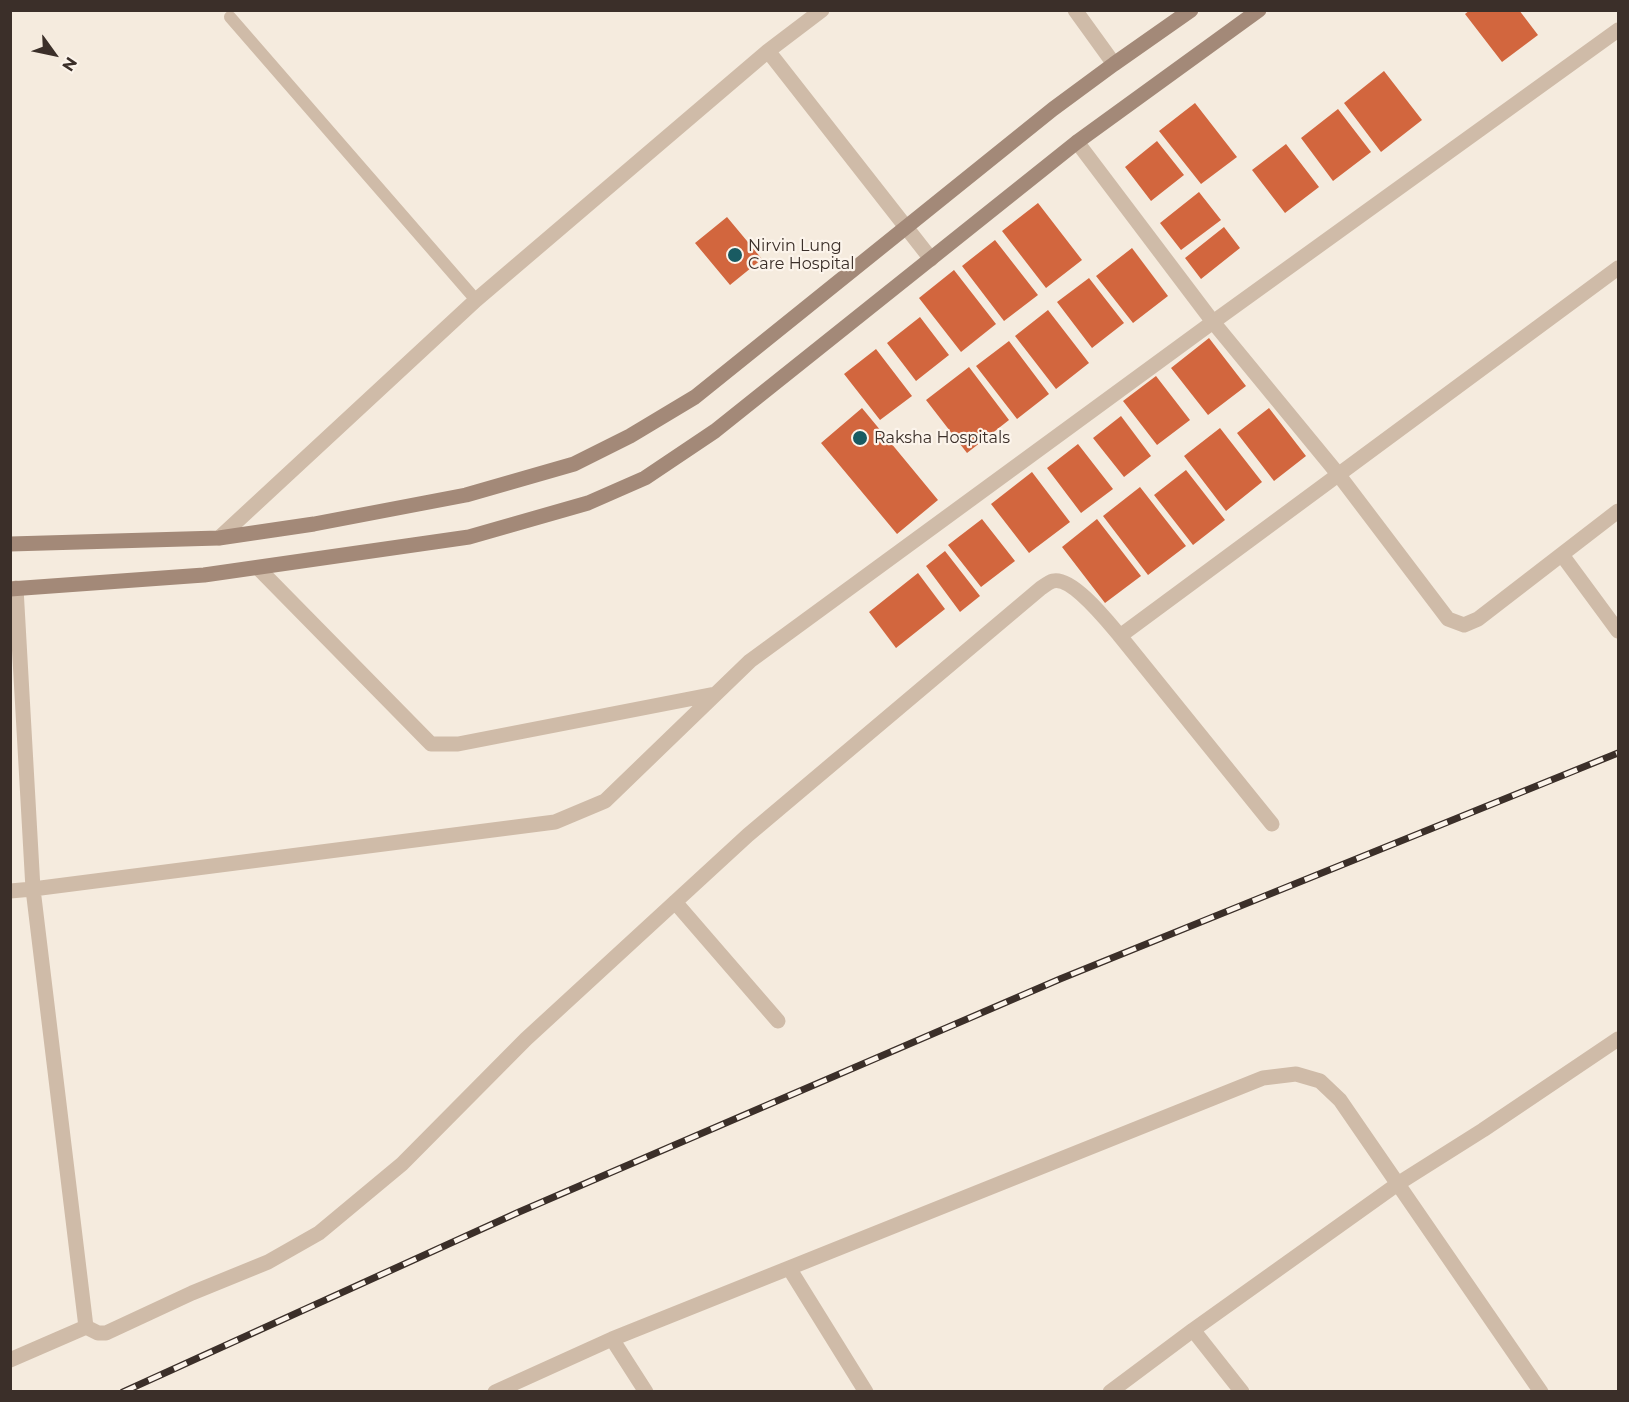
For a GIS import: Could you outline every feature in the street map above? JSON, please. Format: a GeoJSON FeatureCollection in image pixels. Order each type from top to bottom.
{"type":"FeatureCollection","features":[{"type":"Feature","properties":{"kind":"main road"},"geometry":{"type":"LineString","coordinates":[[10,544],[219,538],[314,524],[466,495],[574,464],[630,436],[695,397],[1053,109],[1191,10]]}},
{"type":"Feature","properties":{"kind":"main road"},"geometry":{"type":"LineString","coordinates":[[13,589],[204,575],[469,537],[588,503],[645,478],[715,431],[1077,142],[1259,10]]}},
{"type":"Feature","properties":{"kind":"street"},"geometry":{"type":"LineString","coordinates":[[219,538],[476,300],[768,51],[822,10]]}},
{"type":"Feature","properties":{"kind":"street"},"geometry":{"type":"LineString","coordinates":[[1075,10],[1114,64]]}},
{"type":"Feature","properties":{"kind":"street"},"geometry":{"type":"LineString","coordinates":[[10,891],[33,890],[555,822],[605,801],[750,661],[1213,322],[1618,30]]}},
{"type":"Feature","properties":{"kind":"street"},"geometry":{"type":"LineString","coordinates":[[768,51],[931,259]]}},
{"type":"Feature","properties":{"kind":"street"},"geometry":{"type":"LineString","coordinates":[[1077,142],[1213,322],[1338,474],[1448,619],[1464,625],[1478,619],[1618,511]]}},
{"type":"Feature","properties":{"kind":"street"},"geometry":{"type":"LineString","coordinates":[[1120,636],[1618,268]]}},
{"type":"Feature","properties":{"kind":"street"},"geometry":{"type":"LineString","coordinates":[[1562,555],[1618,631]]}},
{"type":"Feature","properties":{"kind":"street"},"geometry":{"type":"LineString","coordinates":[[258,568],[431,744],[458,744],[715,694]]}},
{"type":"Feature","properties":{"kind":"street"},"geometry":{"type":"LineString","coordinates":[[10,1360],[86,1328],[98,1333],[106,1333],[192,1293],[268,1262],[320,1233],[402,1164],[526,1039],[757,827],[1041,588],[1054,581],[1067,583],[1085,598],[1120,636],[1272,824]]}},
{"type":"Feature","properties":{"kind":"street"},"geometry":{"type":"LineString","coordinates":[[13,589],[33,890],[86,1328]]}},
{"type":"Feature","properties":{"kind":"street"},"geometry":{"type":"LineString","coordinates":[[675,902],[778,1021]]}},
{"type":"Feature","properties":{"kind":"street"},"geometry":{"type":"LineString","coordinates":[[1110,1392],[1192,1330],[1399,1183],[1483,1130],[1618,1039]]}},
{"type":"Feature","properties":{"kind":"street"},"geometry":{"type":"LineString","coordinates":[[495,1392],[612,1339],[1263,1078],[1296,1074],[1320,1081],[1340,1100],[1541,1392]]}},
{"type":"Feature","properties":{"kind":"street"},"geometry":{"type":"LineString","coordinates":[[789,1268],[866,1392]]}},
{"type":"Feature","properties":{"kind":"street"},"geometry":{"type":"LineString","coordinates":[[1192,1330],[1242,1392]]}},
{"type":"Feature","properties":{"kind":"street"},"geometry":{"type":"LineString","coordinates":[[612,1339],[646,1392]]}},
{"type":"Feature","properties":{"kind":"lane"},"geometry":{"type":"LineString","coordinates":[[230,17],[476,300]]}},
{"type":"Feature","properties":{"kind":"building"},"geometry":{"type":"Polygon","coordinates":[[[1470,10],[1519,10],[1538,35],[1502,62],[1465,14],[1470,10]]]}},
{"type":"Feature","properties":{"kind":"building"},"geometry":{"type":"Polygon","coordinates":[[[1384,71],[1422,120],[1381,152],[1344,103],[1384,71]]]}},
{"type":"Feature","properties":{"kind":"building"},"geometry":{"type":"Polygon","coordinates":[[[1195,103],[1237,157],[1201,184],[1159,131],[1195,103]]]}},
{"type":"Feature","properties":{"kind":"building"},"geometry":{"type":"Polygon","coordinates":[[[1338,109],[1371,152],[1333,181],[1301,138],[1338,109]]]}},
{"type":"Feature","properties":{"kind":"building"},"geometry":{"type":"Polygon","coordinates":[[[1157,141],[1184,175],[1151,201],[1125,167],[1157,141]]]}},
{"type":"Feature","properties":{"kind":"building"},"geometry":{"type":"Polygon","coordinates":[[[1286,144],[1319,187],[1285,213],[1252,170],[1286,144]]]}},
{"type":"Feature","properties":{"kind":"building"},"geometry":{"type":"Polygon","coordinates":[[[1199,192],[1221,220],[1181,250],[1160,223],[1199,192]]]}},
{"type":"Feature","properties":{"kind":"building"},"geometry":{"type":"Polygon","coordinates":[[[1038,203],[1082,260],[1046,288],[1002,231],[1038,203]]]}},
{"type":"Feature","properties":{"kind":"building"},"geometry":{"type":"Polygon","coordinates":[[[727,217],[762,259],[730,285],[695,243],[727,217]]]}},
{"type":"Feature","properties":{"kind":"building"},"geometry":{"type":"Polygon","coordinates":[[[1224,227],[1240,248],[1201,279],[1185,258],[1224,227]]]}},
{"type":"Feature","properties":{"kind":"building"},"geometry":{"type":"Polygon","coordinates":[[[995,240],[1038,295],[1004,321],[962,266],[995,240]]]}},
{"type":"Feature","properties":{"kind":"building"},"geometry":{"type":"Polygon","coordinates":[[[1132,248],[1168,296],[1133,323],[1096,276],[1132,248]]]}},
{"type":"Feature","properties":{"kind":"building"},"geometry":{"type":"Polygon","coordinates":[[[954,270],[996,324],[961,352],[919,298],[954,270]]]}},
{"type":"Feature","properties":{"kind":"building"},"geometry":{"type":"Polygon","coordinates":[[[1089,278],[1124,323],[1092,348],[1057,302],[1089,278]]]}},
{"type":"Feature","properties":{"kind":"building"},"geometry":{"type":"Polygon","coordinates":[[[1048,310],[1089,363],[1056,389],[1015,336],[1048,310]]]}},
{"type":"Feature","properties":{"kind":"building"},"geometry":{"type":"Polygon","coordinates":[[[920,317],[949,355],[916,381],[887,343],[920,317]]]}},
{"type":"Feature","properties":{"kind":"building"},"geometry":{"type":"Polygon","coordinates":[[[1209,338],[1246,386],[1208,415],[1171,368],[1209,338]]]}},
{"type":"Feature","properties":{"kind":"building"},"geometry":{"type":"Polygon","coordinates":[[[1009,341],[1049,394],[1017,419],[976,366],[1009,341]]]}},
{"type":"Feature","properties":{"kind":"building"},"geometry":{"type":"Polygon","coordinates":[[[876,349],[912,396],[880,420],[844,374],[876,349]]]}},
{"type":"Feature","properties":{"kind":"building"},"geometry":{"type":"Polygon","coordinates":[[[969,367],[1009,420],[967,453],[926,400],[969,367]]]}},
{"type":"Feature","properties":{"kind":"building"},"geometry":{"type":"Polygon","coordinates":[[[1156,376],[1190,420],[1157,445],[1123,401],[1156,376]]]}},
{"type":"Feature","properties":{"kind":"building"},"geometry":{"type":"Polygon","coordinates":[[[862,408],[938,500],[897,534],[821,443],[862,408]]]}},
{"type":"Feature","properties":{"kind":"building"},"geometry":{"type":"Polygon","coordinates":[[[1269,408],[1306,456],[1274,481],[1237,433],[1269,408]]]}},
{"type":"Feature","properties":{"kind":"building"},"geometry":{"type":"Polygon","coordinates":[[[1121,416],[1151,456],[1124,477],[1093,438],[1121,416]]]}},
{"type":"Feature","properties":{"kind":"building"},"geometry":{"type":"Polygon","coordinates":[[[1220,428],[1262,482],[1226,511],[1184,456],[1220,428]]]}},
{"type":"Feature","properties":{"kind":"building"},"geometry":{"type":"Polygon","coordinates":[[[1078,444],[1113,489],[1081,513],[1047,468],[1078,444]]]}},
{"type":"Feature","properties":{"kind":"building"},"geometry":{"type":"Polygon","coordinates":[[[1186,470],[1225,520],[1193,545],[1154,495],[1186,470]]]}},
{"type":"Feature","properties":{"kind":"building"},"geometry":{"type":"Polygon","coordinates":[[[1032,472],[1070,522],[1029,553],[991,504],[1032,472]]]}},
{"type":"Feature","properties":{"kind":"building"},"geometry":{"type":"Polygon","coordinates":[[[1140,487],[1186,546],[1148,575],[1103,516],[1140,487]]]}},
{"type":"Feature","properties":{"kind":"building"},"geometry":{"type":"Polygon","coordinates":[[[982,519],[1015,561],[981,587],[948,545],[982,519]]]}},
{"type":"Feature","properties":{"kind":"building"},"geometry":{"type":"Polygon","coordinates":[[[1097,519],[1141,576],[1105,603],[1062,547],[1097,519]]]}},
{"type":"Feature","properties":{"kind":"building"},"geometry":{"type":"Polygon","coordinates":[[[945,551],[980,596],[960,612],[926,566],[945,551]]]}},
{"type":"Feature","properties":{"kind":"building"},"geometry":{"type":"Polygon","coordinates":[[[918,573],[945,609],[896,648],[869,612],[918,573]]]}},
{"type":"Feature","properties":{"kind":"railway"},"geometry":{"type":"LineString","coordinates":[[123,1392],[519,1212],[1060,979],[1618,753]]}},
{"type":"Feature","properties":{"kind":"place","name":"Nirvin Lung Care Hospital"},"geometry":{"type":"Point","coordinates":[735,255]}},
{"type":"Feature","properties":{"kind":"place","name":"Raksha Hospitals"},"geometry":{"type":"Point","coordinates":[860,438]}}]}
